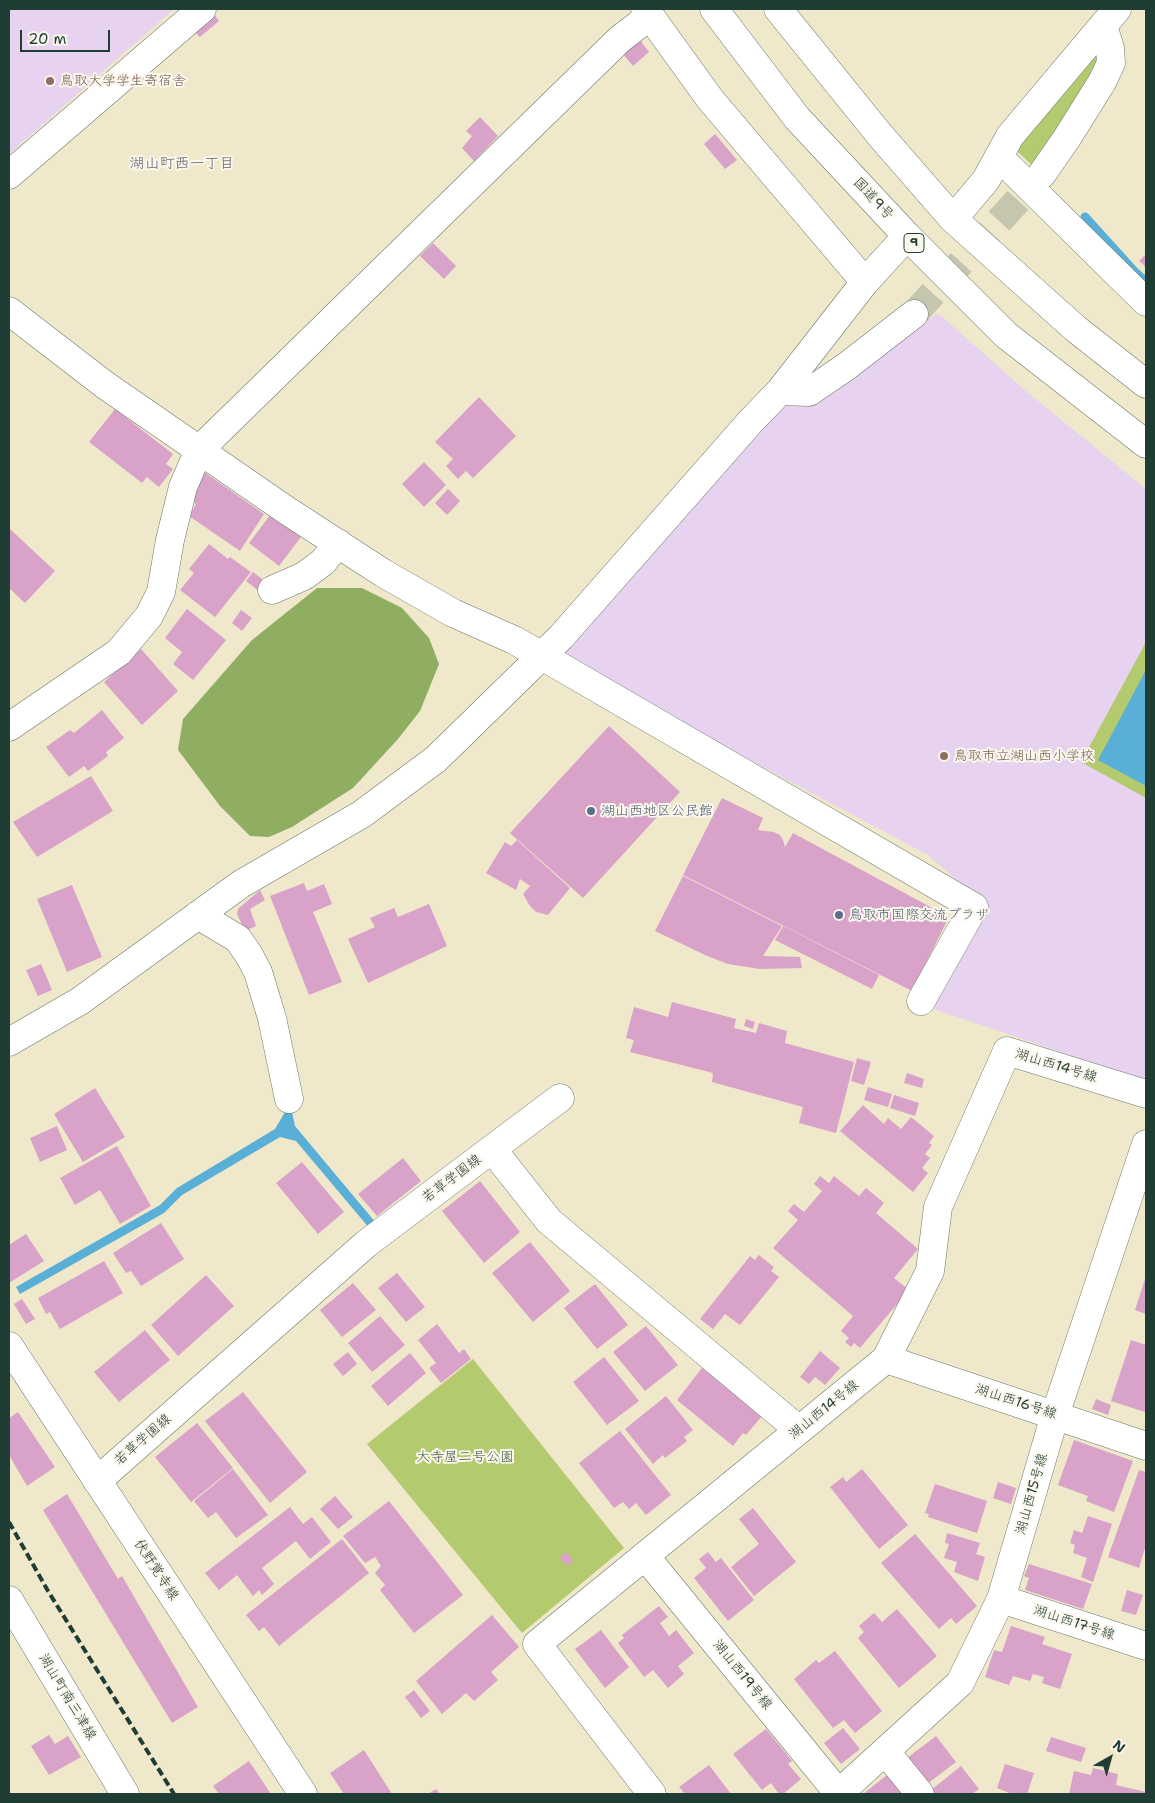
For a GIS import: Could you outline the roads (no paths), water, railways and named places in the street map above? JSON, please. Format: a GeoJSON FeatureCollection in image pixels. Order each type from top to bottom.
{"type":"FeatureCollection","features":[{"type":"Feature","properties":{"kind":"main road"},"geometry":{"type":"LineString","coordinates":[[9,175],[202,9]]}},
{"type":"Feature","properties":{"kind":"main road","name":"国道9号"},"geometry":{"type":"LineString","coordinates":[[714,9],[797,118],[907,236],[1006,335],[1146,444]]}},
{"type":"Feature","properties":{"kind":"main road"},"geometry":{"type":"LineString","coordinates":[[778,9],[879,134],[953,219],[1076,329],[1146,384]]}},
{"type":"Feature","properties":{"kind":"main road"},"geometry":{"type":"LineString","coordinates":[[9,727],[119,652],[150,616],[161,592],[170,540],[183,487],[199,450],[648,12],[710,99],[865,282]]}},
{"type":"Feature","properties":{"kind":"main road"},"geometry":{"type":"LineString","coordinates":[[953,219],[986,180],[1010,136],[1110,17]]}},
{"type":"Feature","properties":{"kind":"main road"},"geometry":{"type":"LineString","coordinates":[[1042,174],[1102,82],[1111,63],[1110,17]]}},
{"type":"Feature","properties":{"kind":"main road"},"geometry":{"type":"LineString","coordinates":[[1000,157],[1146,302]]}},
{"type":"Feature","properties":{"kind":"main road"},"geometry":{"type":"LineString","coordinates":[[9,1042],[80,1001],[241,884],[362,814],[429,764],[561,637],[751,421],[780,391],[865,282],[907,236]]}},
{"type":"Feature","properties":{"kind":"main road"},"geometry":{"type":"LineString","coordinates":[[9,311],[105,385],[383,573],[453,612],[514,640],[974,907],[922,1001]]}},
{"type":"Feature","properties":{"kind":"main road"},"geometry":{"type":"LineString","coordinates":[[780,391],[809,392],[847,366],[914,314]]}},
{"type":"Feature","properties":{"kind":"main road"},"geometry":{"type":"LineString","coordinates":[[272,590],[304,576],[323,562],[338,543]]}},
{"type":"Feature","properties":{"kind":"main road"},"geometry":{"type":"LineString","coordinates":[[198,916],[238,939],[258,972],[272,1018],[289,1099]]}},
{"type":"Feature","properties":{"kind":"main road","name":"湖山西14号線"},"geometry":{"type":"LineString","coordinates":[[652,1794],[537,1644],[886,1359],[930,1271],[938,1207],[1008,1051],[1146,1094]]}},
{"type":"Feature","properties":{"kind":"main road"},"geometry":{"type":"LineString","coordinates":[[492,1149],[560,1098]]}},
{"type":"Feature","properties":{"kind":"main road","name":"湖山西15号線"},"geometry":{"type":"LineString","coordinates":[[838,1794],[960,1683],[1001,1599],[1055,1415],[1146,1144]]}},
{"type":"Feature","properties":{"kind":"main road","name":"若草学園線"},"geometry":{"type":"LineString","coordinates":[[97,1481],[366,1244],[492,1149],[549,1221],[799,1430]]}},
{"type":"Feature","properties":{"kind":"main road","name":"伏野覚寺線"},"geometry":{"type":"LineString","coordinates":[[9,1346],[303,1794]]}},
{"type":"Feature","properties":{"kind":"main road","name":"湖山西16号線"},"geometry":{"type":"LineString","coordinates":[[886,1359],[1146,1446]]}},
{"type":"Feature","properties":{"kind":"main road","name":"湖山西19号線"},"geometry":{"type":"LineString","coordinates":[[645,1556],[838,1794]]}},
{"type":"Feature","properties":{"kind":"main road","name":"湖山西17号線"},"geometry":{"type":"LineString","coordinates":[[1001,1599],[1146,1646]]}},
{"type":"Feature","properties":{"kind":"main road","name":"湖山町南三津線"},"geometry":{"type":"LineString","coordinates":[[9,1600],[125,1794]]}},
{"type":"Feature","properties":{"kind":"main road"},"geometry":{"type":"LineString","coordinates":[[886,1752],[920,1794]]}},
{"type":"Feature","properties":{"kind":"water"},"geometry":{"type":"Polygon","coordinates":[[[1146,670],[1146,786],[1098,760],[1146,670]]]}},
{"type":"Feature","properties":{"kind":"water"},"geometry":{"type":"Polygon","coordinates":[[[285,1112],[292,1112],[295,1126],[376,1223],[370,1229],[296,1141],[280,1137],[182,1195],[164,1213],[20,1294],[16,1287],[160,1205],[177,1188],[275,1129],[285,1112]]]}},
{"type":"Feature","properties":{"kind":"waterway"},"geometry":{"type":"LineString","coordinates":[[1085,217],[1146,282]]}},
{"type":"Feature","properties":{"kind":"tunnel"},"geometry":{"type":"LineString","coordinates":[[914,314],[1042,174]]}},
{"type":"Feature","properties":{"kind":"railway"},"geometry":{"type":"LineString","coordinates":[[9,1522],[48,1591],[174,1794]]}},
{"type":"Feature","properties":{"kind":"place","name":"鳥取大学学生寄宿舎"},"geometry":{"type":"Point","coordinates":[50,81]}},
{"type":"Feature","properties":{"kind":"place","name":"鳥取市立湖山西小学校"},"geometry":{"type":"Point","coordinates":[944,756]}},
{"type":"Feature","properties":{"kind":"place","name":"湖山西地区公民館"},"geometry":{"type":"Point","coordinates":[591,811]}},
{"type":"Feature","properties":{"kind":"place","name":"鳥取市国際交流プラザ"},"geometry":{"type":"Point","coordinates":[839,915]}},
{"type":"Feature","properties":{"kind":"district","name":"湖山町西一丁目"},"geometry":{"type":"Point","coordinates":[182,164]}},
{"type":"Feature","properties":{"kind":"park label","name":"大寺屋二号公園"},"geometry":{"type":"Point","coordinates":[465,1457]}}]}
